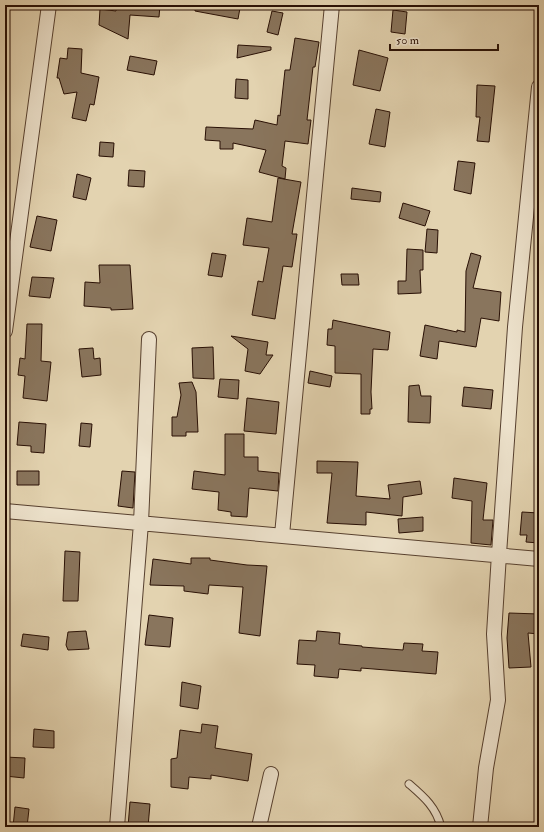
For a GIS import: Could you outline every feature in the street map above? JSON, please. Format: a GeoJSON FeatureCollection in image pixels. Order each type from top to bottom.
{"type":"FeatureCollection","features":[{"type":"Feature","properties":{"kind":"street"},"geometry":{"type":"LineString","coordinates":[[5,331],[49,5]]}},
{"type":"Feature","properties":{"kind":"street"},"geometry":{"type":"LineString","coordinates":[[282,535],[332,5]]}},
{"type":"Feature","properties":{"kind":"street"},"geometry":{"type":"LineString","coordinates":[[480,827],[486,768],[498,700],[494,634],[499,554],[515,327],[539,87]]}},
{"type":"Feature","properties":{"kind":"street"},"geometry":{"type":"LineString","coordinates":[[117,827],[141,523],[149,339]]}},
{"type":"Feature","properties":{"kind":"street"},"geometry":{"type":"LineString","coordinates":[[5,511],[499,554],[539,559]]}},
{"type":"Feature","properties":{"kind":"street"},"geometry":{"type":"LineString","coordinates":[[259,827],[271,774]]}},
{"type":"Feature","properties":{"kind":"lane"},"geometry":{"type":"LineString","coordinates":[[409,784],[429,801],[439,819],[441,827]]}},
{"type":"Feature","properties":{"kind":"building"},"geometry":{"type":"Polygon","coordinates":[[[116,5],[160,5],[159,17],[130,15],[128,39],[99,25],[100,9],[116,11],[116,5]]]}},
{"type":"Feature","properties":{"kind":"building"},"geometry":{"type":"Polygon","coordinates":[[[195,5],[224,5],[240,8],[238,19],[195,11],[195,5]]]}},
{"type":"Feature","properties":{"kind":"building"},"geometry":{"type":"Polygon","coordinates":[[[393,10],[407,12],[405,34],[391,32],[393,10]]]}},
{"type":"Feature","properties":{"kind":"building"},"geometry":{"type":"Polygon","coordinates":[[[272,11],[283,13],[278,35],[267,32],[272,11]]]}},
{"type":"Feature","properties":{"kind":"building"},"geometry":{"type":"Polygon","coordinates":[[[295,38],[319,42],[315,67],[313,67],[307,120],[311,120],[308,144],[285,141],[282,166],[286,168],[285,179],[259,172],[266,150],[233,143],[233,149],[220,149],[220,141],[205,140],[206,127],[253,129],[255,120],[277,125],[278,115],[280,116],[285,70],[290,70],[295,38]]]}},
{"type":"Feature","properties":{"kind":"building"},"geometry":{"type":"Polygon","coordinates":[[[238,45],[271,47],[271,50],[237,58],[238,45]]]}},
{"type":"Feature","properties":{"kind":"building"},"geometry":{"type":"Polygon","coordinates":[[[68,48],[82,49],[81,73],[99,77],[94,105],[90,104],[86,121],[72,118],[77,92],[64,94],[59,78],[57,78],[60,58],[67,59],[68,48]]]}},
{"type":"Feature","properties":{"kind":"building"},"geometry":{"type":"Polygon","coordinates":[[[359,50],[388,58],[380,91],[353,85],[359,50]]]}},
{"type":"Feature","properties":{"kind":"building"},"geometry":{"type":"Polygon","coordinates":[[[130,56],[157,61],[154,75],[127,70],[130,56]]]}},
{"type":"Feature","properties":{"kind":"building"},"geometry":{"type":"Polygon","coordinates":[[[236,79],[248,80],[248,99],[235,98],[236,79]]]}},
{"type":"Feature","properties":{"kind":"building"},"geometry":{"type":"Polygon","coordinates":[[[477,85],[495,86],[489,142],[477,141],[480,117],[476,117],[477,85]]]}},
{"type":"Feature","properties":{"kind":"building"},"geometry":{"type":"Polygon","coordinates":[[[376,109],[390,112],[385,147],[369,144],[376,109]]]}},
{"type":"Feature","properties":{"kind":"building"},"geometry":{"type":"Polygon","coordinates":[[[100,142],[114,143],[113,157],[99,156],[100,142]]]}},
{"type":"Feature","properties":{"kind":"building"},"geometry":{"type":"Polygon","coordinates":[[[458,161],[475,163],[471,194],[454,190],[458,161]]]}},
{"type":"Feature","properties":{"kind":"building"},"geometry":{"type":"Polygon","coordinates":[[[129,170],[145,171],[144,187],[128,186],[129,170]]]}},
{"type":"Feature","properties":{"kind":"building"},"geometry":{"type":"Polygon","coordinates":[[[77,174],[91,178],[86,200],[73,197],[77,174]]]}},
{"type":"Feature","properties":{"kind":"building"},"geometry":{"type":"Polygon","coordinates":[[[278,178],[301,182],[292,234],[297,234],[292,267],[283,266],[275,319],[252,315],[258,281],[263,282],[269,248],[243,245],[247,218],[272,222],[278,178]]]}},
{"type":"Feature","properties":{"kind":"building"},"geometry":{"type":"Polygon","coordinates":[[[352,188],[381,192],[380,202],[351,199],[352,188]]]}},
{"type":"Feature","properties":{"kind":"building"},"geometry":{"type":"Polygon","coordinates":[[[403,203],[430,211],[425,226],[399,218],[403,203]]]}},
{"type":"Feature","properties":{"kind":"building"},"geometry":{"type":"Polygon","coordinates":[[[37,216],[57,220],[51,251],[30,247],[37,216]]]}},
{"type":"Feature","properties":{"kind":"building"},"geometry":{"type":"Polygon","coordinates":[[[427,229],[438,230],[437,253],[425,252],[427,229]]]}},
{"type":"Feature","properties":{"kind":"building"},"geometry":{"type":"Polygon","coordinates":[[[407,249],[423,250],[423,270],[420,270],[421,293],[398,294],[398,281],[406,281],[407,249]]]}},
{"type":"Feature","properties":{"kind":"building"},"geometry":{"type":"Polygon","coordinates":[[[212,253],[226,255],[222,277],[208,275],[212,253]]]}},
{"type":"Feature","properties":{"kind":"building"},"geometry":{"type":"Polygon","coordinates":[[[471,253],[481,256],[473,288],[501,292],[499,321],[481,318],[476,347],[439,341],[437,359],[420,356],[425,325],[457,332],[457,330],[465,332],[466,271],[471,253]]]}},
{"type":"Feature","properties":{"kind":"building"},"geometry":{"type":"Polygon","coordinates":[[[99,265],[130,265],[133,309],[111,310],[111,308],[84,306],[85,282],[100,283],[99,265]]]}},
{"type":"Feature","properties":{"kind":"building"},"geometry":{"type":"Polygon","coordinates":[[[341,274],[358,274],[359,285],[342,285],[341,274]]]}},
{"type":"Feature","properties":{"kind":"building"},"geometry":{"type":"Polygon","coordinates":[[[32,277],[54,278],[50,298],[29,296],[32,277]]]}},
{"type":"Feature","properties":{"kind":"building"},"geometry":{"type":"Polygon","coordinates":[[[333,320],[390,332],[388,350],[373,349],[371,392],[372,409],[370,409],[370,414],[361,414],[361,374],[335,373],[335,346],[327,345],[328,329],[332,329],[333,320]]]}},
{"type":"Feature","properties":{"kind":"building"},"geometry":{"type":"Polygon","coordinates":[[[27,324],[42,324],[41,361],[51,362],[47,401],[23,398],[25,376],[18,375],[20,358],[25,359],[27,324]]]}},
{"type":"Feature","properties":{"kind":"building"},"geometry":{"type":"Polygon","coordinates":[[[231,336],[268,342],[266,355],[273,355],[260,374],[245,371],[248,349],[231,336]]]}},
{"type":"Feature","properties":{"kind":"building"},"geometry":{"type":"Polygon","coordinates":[[[213,347],[214,379],[193,378],[192,348],[213,347]]]}},
{"type":"Feature","properties":{"kind":"building"},"geometry":{"type":"Polygon","coordinates":[[[93,348],[94,359],[100,358],[101,375],[82,377],[79,349],[93,348]]]}},
{"type":"Feature","properties":{"kind":"building"},"geometry":{"type":"Polygon","coordinates":[[[310,371],[332,376],[330,387],[308,383],[310,371]]]}},
{"type":"Feature","properties":{"kind":"building"},"geometry":{"type":"Polygon","coordinates":[[[220,379],[239,380],[238,399],[218,397],[220,379]]]}},
{"type":"Feature","properties":{"kind":"building"},"geometry":{"type":"Polygon","coordinates":[[[192,382],[196,392],[198,432],[186,432],[186,436],[172,436],[172,417],[177,417],[181,395],[179,383],[192,382]]]}},
{"type":"Feature","properties":{"kind":"building"},"geometry":{"type":"Polygon","coordinates":[[[419,385],[421,396],[431,396],[430,423],[408,422],[409,386],[419,385]]]}},
{"type":"Feature","properties":{"kind":"building"},"geometry":{"type":"Polygon","coordinates":[[[464,387],[493,390],[491,409],[462,406],[464,387]]]}},
{"type":"Feature","properties":{"kind":"building"},"geometry":{"type":"Polygon","coordinates":[[[247,398],[279,402],[276,434],[244,431],[247,398]]]}},
{"type":"Feature","properties":{"kind":"building"},"geometry":{"type":"Polygon","coordinates":[[[19,422],[46,424],[44,453],[31,452],[31,446],[17,445],[19,422]]]}},
{"type":"Feature","properties":{"kind":"building"},"geometry":{"type":"Polygon","coordinates":[[[81,423],[92,424],[90,447],[79,446],[81,423]]]}},
{"type":"Feature","properties":{"kind":"building"},"geometry":{"type":"Polygon","coordinates":[[[225,434],[244,434],[244,457],[258,457],[258,471],[279,473],[278,491],[249,488],[247,517],[231,516],[231,512],[218,510],[219,492],[192,489],[194,471],[225,475],[225,434]]]}},
{"type":"Feature","properties":{"kind":"building"},"geometry":{"type":"Polygon","coordinates":[[[317,461],[358,462],[356,496],[390,499],[388,485],[420,481],[422,494],[403,497],[402,516],[366,512],[366,525],[327,523],[332,473],[317,473],[317,461]]]}},
{"type":"Feature","properties":{"kind":"building"},"geometry":{"type":"Polygon","coordinates":[[[17,471],[39,471],[39,485],[17,485],[17,471]]]}},
{"type":"Feature","properties":{"kind":"building"},"geometry":{"type":"Polygon","coordinates":[[[122,471],[135,472],[133,508],[118,506],[122,471]]]}},
{"type":"Feature","properties":{"kind":"building"},"geometry":{"type":"Polygon","coordinates":[[[454,478],[487,483],[483,520],[493,520],[491,545],[471,543],[472,501],[452,498],[454,478]]]}},
{"type":"Feature","properties":{"kind":"building"},"geometry":{"type":"Polygon","coordinates":[[[522,512],[539,513],[539,543],[526,542],[527,535],[520,535],[522,512]]]}},
{"type":"Feature","properties":{"kind":"building"},"geometry":{"type":"Polygon","coordinates":[[[423,517],[423,531],[399,533],[398,519],[423,517]]]}},
{"type":"Feature","properties":{"kind":"building"},"geometry":{"type":"Polygon","coordinates":[[[65,551],[80,552],[78,601],[63,601],[65,551]]]}},
{"type":"Feature","properties":{"kind":"building"},"geometry":{"type":"Polygon","coordinates":[[[191,558],[210,558],[210,560],[267,566],[260,636],[239,633],[243,587],[209,585],[208,594],[184,591],[184,586],[150,585],[153,559],[191,564],[191,558]]]}},
{"type":"Feature","properties":{"kind":"building"},"geometry":{"type":"Polygon","coordinates":[[[509,613],[539,614],[539,634],[528,633],[531,667],[509,668],[507,638],[509,613]]]}},
{"type":"Feature","properties":{"kind":"building"},"geometry":{"type":"Polygon","coordinates":[[[149,615],[173,618],[170,647],[145,645],[149,615]]]}},
{"type":"Feature","properties":{"kind":"building"},"geometry":{"type":"Polygon","coordinates":[[[86,631],[89,649],[68,650],[66,645],[68,632],[86,631]]]}},
{"type":"Feature","properties":{"kind":"building"},"geometry":{"type":"Polygon","coordinates":[[[317,631],[340,633],[339,644],[362,647],[403,650],[404,643],[423,644],[422,651],[438,652],[436,674],[361,668],[361,671],[339,669],[338,678],[314,676],[315,665],[297,664],[299,640],[316,641],[317,631]]]}},
{"type":"Feature","properties":{"kind":"building"},"geometry":{"type":"Polygon","coordinates":[[[23,634],[49,637],[48,650],[21,646],[23,634]]]}},
{"type":"Feature","properties":{"kind":"building"},"geometry":{"type":"Polygon","coordinates":[[[182,682],[201,686],[198,709],[180,706],[182,682]]]}},
{"type":"Feature","properties":{"kind":"building"},"geometry":{"type":"Polygon","coordinates":[[[202,724],[218,726],[215,748],[252,754],[248,781],[211,775],[211,779],[189,777],[188,789],[171,787],[171,759],[177,758],[180,730],[201,733],[202,724]]]}},
{"type":"Feature","properties":{"kind":"building"},"geometry":{"type":"Polygon","coordinates":[[[34,729],[54,731],[54,748],[33,747],[34,729]]]}},
{"type":"Feature","properties":{"kind":"building"},"geometry":{"type":"Polygon","coordinates":[[[5,757],[25,758],[24,778],[5,776],[5,757]]]}},
{"type":"Feature","properties":{"kind":"building"},"geometry":{"type":"Polygon","coordinates":[[[130,802],[150,804],[148,827],[128,827],[130,802]]]}},
{"type":"Feature","properties":{"kind":"building"},"geometry":{"type":"Polygon","coordinates":[[[15,807],[29,809],[27,827],[13,827],[15,807]]]}}]}
